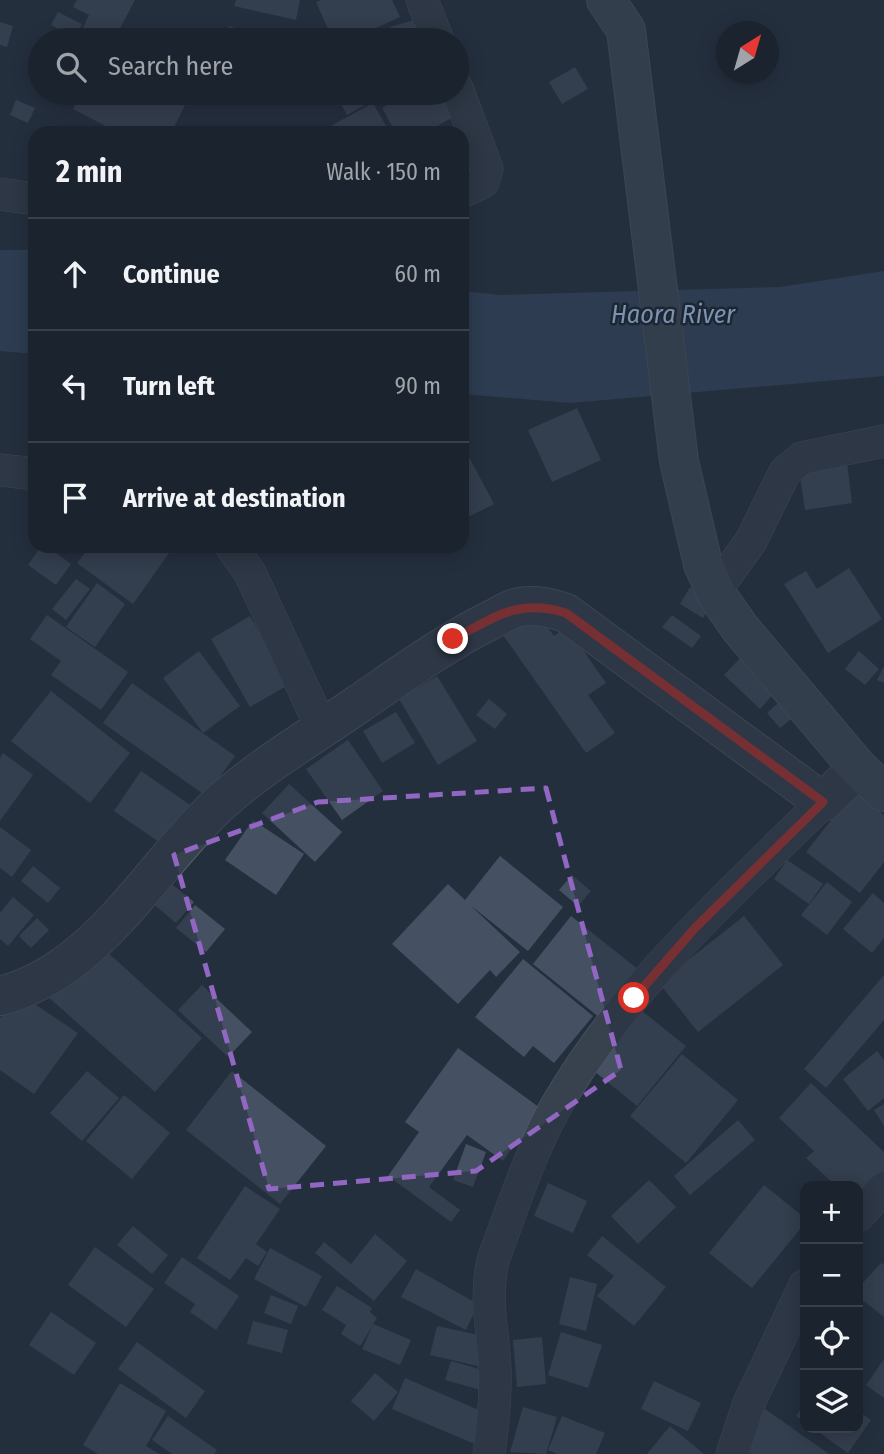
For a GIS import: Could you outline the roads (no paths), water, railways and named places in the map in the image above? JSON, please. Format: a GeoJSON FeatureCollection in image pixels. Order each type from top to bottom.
{"type":"FeatureCollection","features":[{"type":"Feature","properties":{"kind":"main road"},"geometry":{"type":"LineString","coordinates":[[610,8],[680,461],[709,578],[740,628],[871,780]]}},
{"type":"Feature","properties":{"kind":"street"},"geometry":{"type":"LineString","coordinates":[[422,0],[433,28]]}},
{"type":"Feature","properties":{"kind":"street"},"geometry":{"type":"LineString","coordinates":[[463,105],[487,169],[483,182],[469,189]]}},
{"type":"Feature","properties":{"kind":"street"},"geometry":{"type":"LineString","coordinates":[[0,194],[28,198]]}},
{"type":"Feature","properties":{"kind":"street"},"geometry":{"type":"LineString","coordinates":[[709,578],[751,541],[785,472],[802,458],[884,441]]}},
{"type":"Feature","properties":{"kind":"street"},"geometry":{"type":"LineString","coordinates":[[0,470],[28,473]]}},
{"type":"Feature","properties":{"kind":"street"},"geometry":{"type":"LineString","coordinates":[[236,553],[250,573],[322,729]]}},
{"type":"Feature","properties":{"kind":"street"},"geometry":{"type":"LineString","coordinates":[[0,996],[22,990],[53,975],[77,955],[124,911],[185,839],[220,803],[453,639],[518,607],[544,606],[566,613],[823,802]]}},
{"type":"Feature","properties":{"kind":"street"},"geometry":{"type":"LineString","coordinates":[[489,1454],[495,1405],[495,1366],[487,1303],[488,1281],[498,1248],[554,1111],[583,1063],[634,998],[695,928],[823,802],[871,780]]}},
{"type":"Feature","properties":{"kind":"street"},"geometry":{"type":"LineString","coordinates":[[863,1211],[884,1188]]}},
{"type":"Feature","properties":{"kind":"street"},"geometry":{"type":"LineString","coordinates":[[732,1454],[749,1403],[800,1292]]}},
{"type":"Feature","properties":{"kind":"water"},"geometry":{"type":"Polygon","coordinates":[[[0,250],[28,250],[28,353],[0,351],[0,250]]]}},
{"type":"Feature","properties":{"kind":"water","name":"Haora River"},"geometry":{"type":"Polygon","coordinates":[[[884,271],[884,376],[570,403],[469,395],[469,292],[501,295],[780,287],[884,271]]]}}]}
